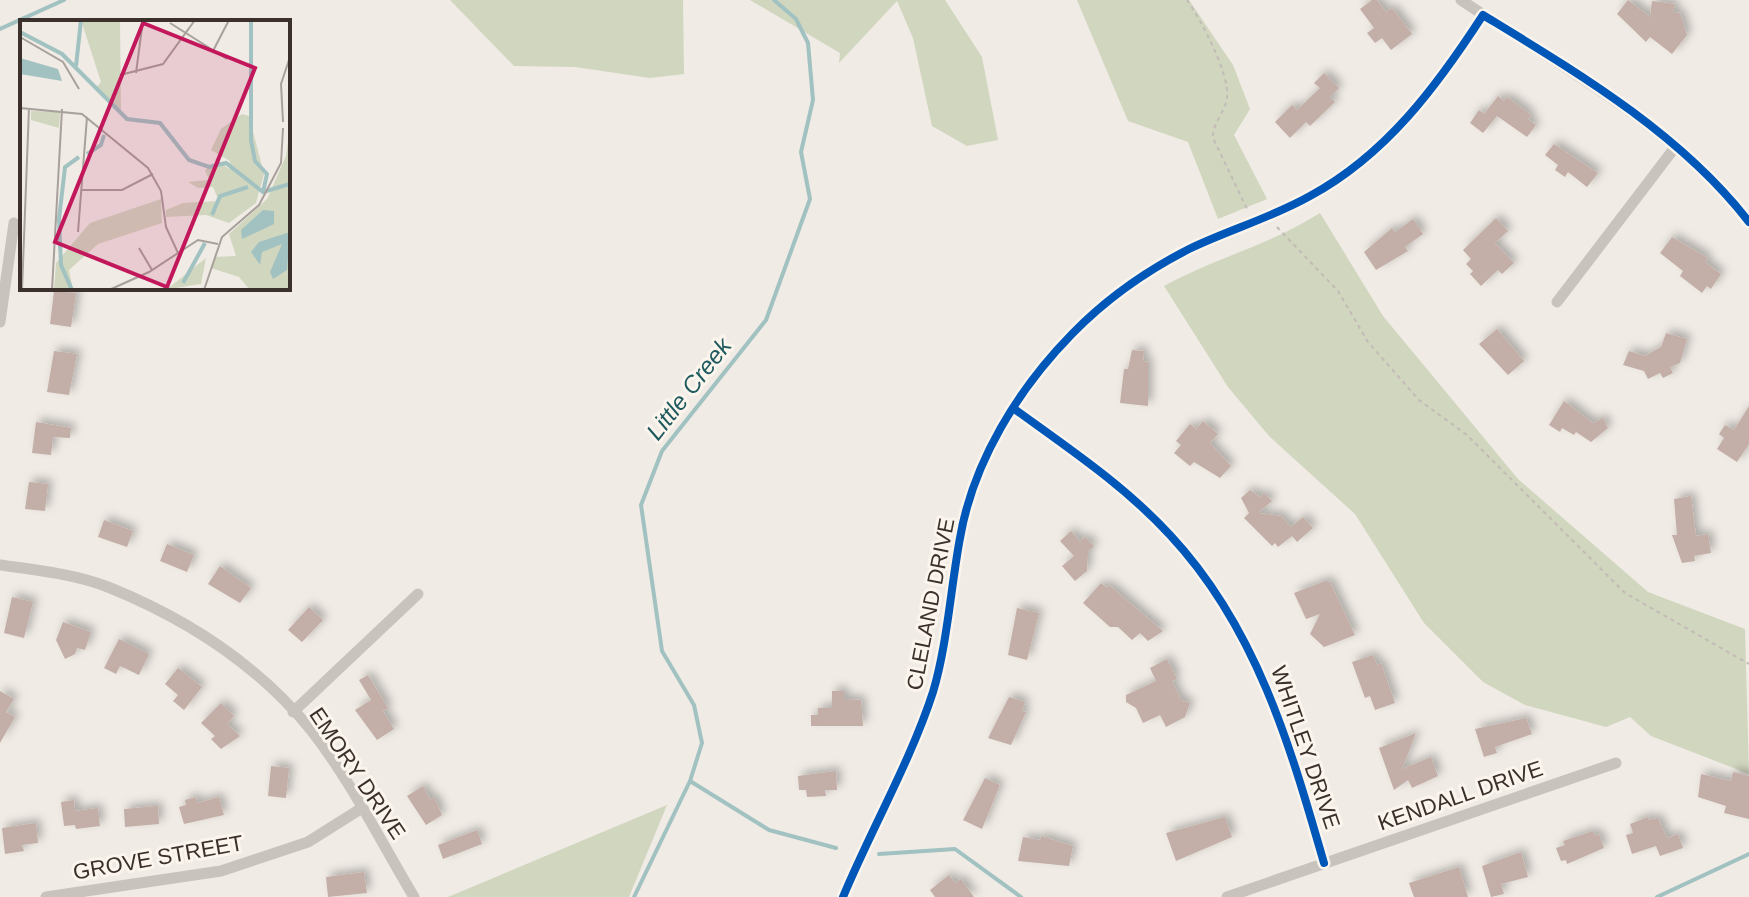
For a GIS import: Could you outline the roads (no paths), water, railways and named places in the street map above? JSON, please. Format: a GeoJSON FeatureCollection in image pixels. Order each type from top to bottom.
{"type":"FeatureCollection","features":[{"type":"Feature","properties":{"kind":"street"},"geometry":{"type":"LineString","coordinates":[[1461,0],[1551,56],[1676,146],[1701,166],[1749,222]]}},
{"type":"Feature","properties":{"kind":"street","name":"CLELAND DRIVE"},"geometry":{"type":"LineString","coordinates":[[843,897],[933,691],[970,496],[985,457],[1013,408],[1043,367],[1103,305],[1190,249],[1263,220],[1313,195],[1391,137],[1435,85],[1483,15]]}},
{"type":"Feature","properties":{"kind":"street"},"geometry":{"type":"LineString","coordinates":[[1557,302],[1676,146]]}},
{"type":"Feature","properties":{"kind":"street"},"geometry":{"type":"LineString","coordinates":[[0,322],[14,223]]}},
{"type":"Feature","properties":{"kind":"street","name":"WHITLEY DRIVE"},"geometry":{"type":"LineString","coordinates":[[1013,408],[1133,498],[1171,535],[1204,576],[1233,620],[1275,706],[1324,863]]}},
{"type":"Feature","properties":{"kind":"street","name":"EMORY DRIVE"},"geometry":{"type":"LineString","coordinates":[[0,565],[49,572],[106,586],[165,614],[223,647],[311,731],[362,808],[414,897]]}},
{"type":"Feature","properties":{"kind":"street"},"geometry":{"type":"LineString","coordinates":[[293,712],[418,594]]}},
{"type":"Feature","properties":{"kind":"street","name":"KENDALL DRIVE"},"geometry":{"type":"LineString","coordinates":[[1227,897],[1616,763]]}},
{"type":"Feature","properties":{"kind":"street","name":"GROVE STREET"},"geometry":{"type":"LineString","coordinates":[[46,897],[221,871],[308,842],[362,808]]}},
{"type":"Feature","properties":{"kind":"waterway"},"geometry":{"type":"LineString","coordinates":[[0,29],[64,0]]}},
{"type":"Feature","properties":{"kind":"waterway","name":"Little Creek"},"geometry":{"type":"LineString","coordinates":[[634,897],[690,781],[702,743],[694,705],[662,651],[641,505],[662,451],[766,320],[810,199],[801,152],[813,100],[808,43],[796,19],[774,0]]}},
{"type":"Feature","properties":{"kind":"waterway"},"geometry":{"type":"LineString","coordinates":[[690,781],[769,830],[836,848]]}},
{"type":"Feature","properties":{"kind":"waterway"},"geometry":{"type":"LineString","coordinates":[[879,854],[955,849],[1021,897]]}},
{"type":"Feature","properties":{"kind":"waterway"},"geometry":{"type":"LineString","coordinates":[[1657,897],[1749,854]]}}]}
